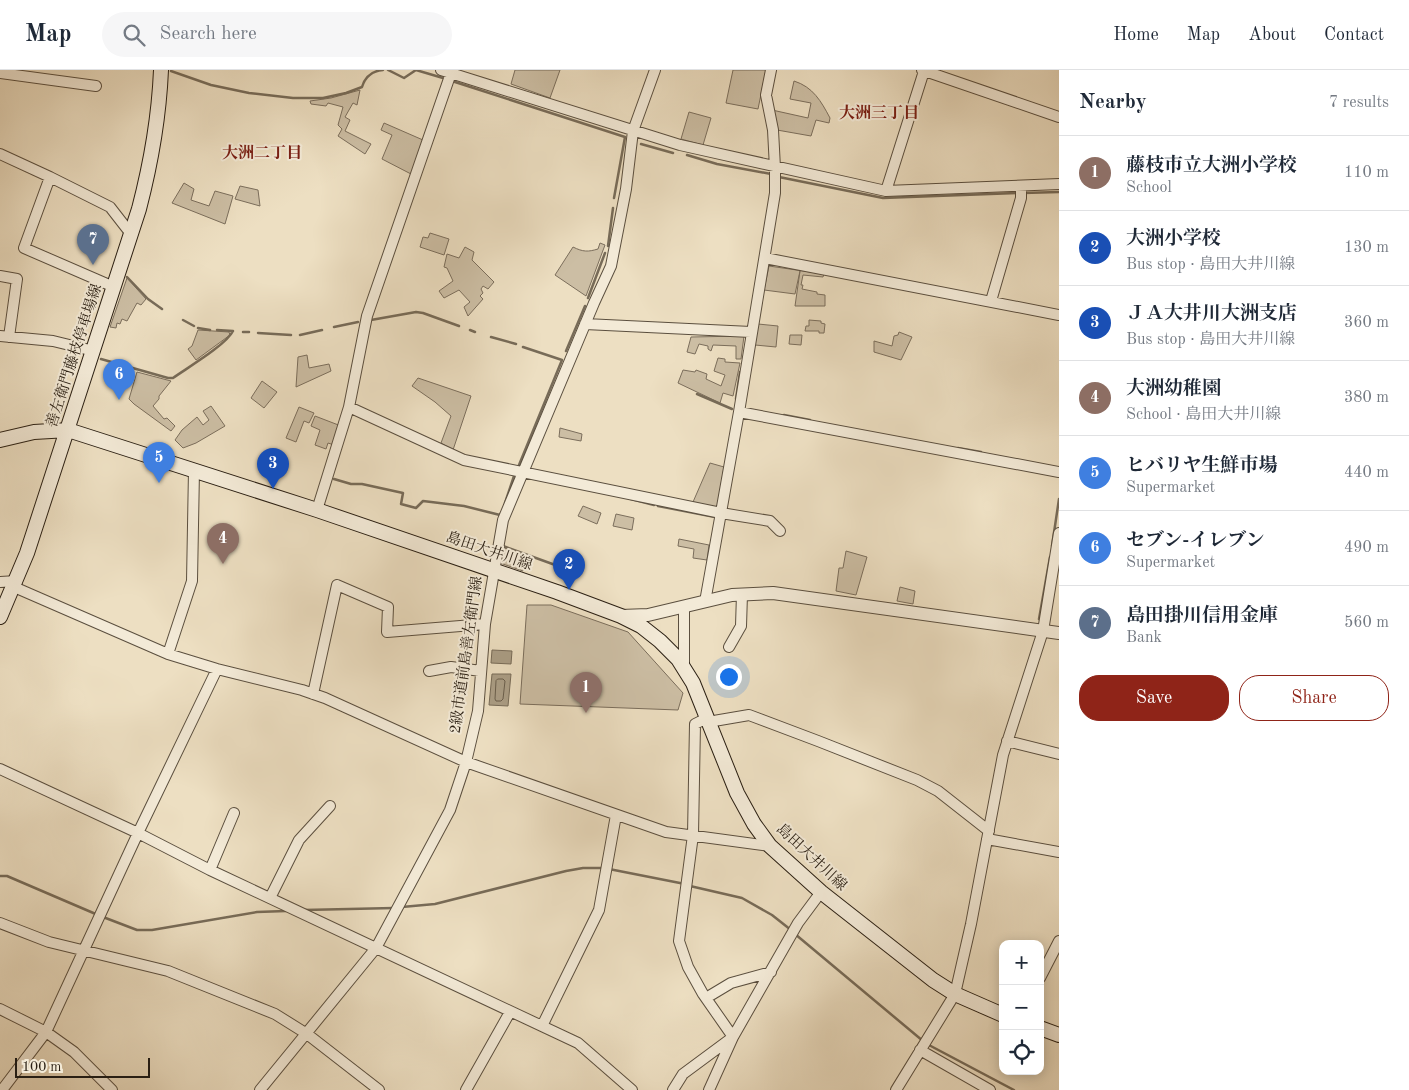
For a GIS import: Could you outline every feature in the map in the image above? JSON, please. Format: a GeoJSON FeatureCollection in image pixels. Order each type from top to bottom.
{"type":"FeatureCollection","features":[{"type":"Feature","properties":{"kind":"main road","name":"善左衛門藤枝停車場線"},"geometry":{"type":"LineString","coordinates":[[0,617],[28,553],[132,234],[151,162],[160,97],[161,70]]}},
{"type":"Feature","properties":{"kind":"main road","name":"島田大井川線"},"geometry":{"type":"LineString","coordinates":[[0,440],[34,432],[68,430],[317,510],[494,570],[621,616],[641,626],[678,659],[693,683],[737,793],[754,824],[770,846],[821,892],[933,980],[954,994],[999,1013]]}},
{"type":"Feature","properties":{"kind":"main road"},"geometry":{"type":"LineString","coordinates":[[1044,1029],[1059,1035]]}},
{"type":"Feature","properties":{"kind":"street","name":"2級市道前島善左衛門線"},"geometry":{"type":"LineString","coordinates":[[260,1090],[376,948],[450,810],[466,762],[478,711],[485,624],[503,520],[611,266],[626,190],[633,131],[654,70]]}},
{"type":"Feature","properties":{"kind":"street"},"geometry":{"type":"LineString","coordinates":[[705,602],[739,412],[774,193],[773,130],[766,95],[771,70]]}},
{"type":"Feature","properties":{"kind":"street"},"geometry":{"type":"LineString","coordinates":[[886,191],[923,70],[1059,118]]}},
{"type":"Feature","properties":{"kind":"street"},"geometry":{"type":"LineString","coordinates":[[317,510],[349,407],[367,316],[448,71],[680,145],[775,168],[886,191],[1021,191],[1059,184]]}},
{"type":"Feature","properties":{"kind":"street"},"geometry":{"type":"LineString","coordinates":[[0,72],[96,86]]}},
{"type":"Feature","properties":{"kind":"street"},"geometry":{"type":"LineString","coordinates":[[0,154],[50,176],[110,207],[132,234]]}},
{"type":"Feature","properties":{"kind":"street"},"geometry":{"type":"LineString","coordinates":[[50,176],[24,248],[114,287]]}},
{"type":"Feature","properties":{"kind":"street"},"geometry":{"type":"LineString","coordinates":[[991,301],[1021,191]]}},
{"type":"Feature","properties":{"kind":"street"},"geometry":{"type":"LineString","coordinates":[[764,258],[1059,315]]}},
{"type":"Feature","properties":{"kind":"street"},"geometry":{"type":"LineString","coordinates":[[0,276],[17,279],[5,337],[53,341],[94,351]]}},
{"type":"Feature","properties":{"kind":"street"},"geometry":{"type":"LineString","coordinates":[[585,324],[751,332]]}},
{"type":"Feature","properties":{"kind":"street"},"geometry":{"type":"LineString","coordinates":[[349,407],[464,460],[721,513],[770,521],[780,530]]}},
{"type":"Feature","properties":{"kind":"street"},"geometry":{"type":"LineString","coordinates":[[739,412],[1059,472]]}},
{"type":"Feature","properties":{"kind":"street"},"geometry":{"type":"LineString","coordinates":[[168,654],[192,581],[194,470]]}},
{"type":"Feature","properties":{"kind":"street"},"geometry":{"type":"LineString","coordinates":[[896,1090],[954,994],[972,924],[1003,754],[1043,631],[1059,533]]}},
{"type":"Feature","properties":{"kind":"street"},"geometry":{"type":"LineString","coordinates":[[0,582],[15,584],[168,654],[313,694],[466,762],[616,815],[666,832],[693,834],[770,846]]}},
{"type":"Feature","properties":{"kind":"street"},"geometry":{"type":"LineString","coordinates":[[313,694],[337,585],[388,607],[387,632],[485,624]]}},
{"type":"Feature","properties":{"kind":"street"},"geometry":{"type":"LineString","coordinates":[[621,616],[648,615],[742,594],[773,593],[1059,633]]}},
{"type":"Feature","properties":{"kind":"street"},"geometry":{"type":"LineString","coordinates":[[729,648],[741,626],[742,594]]}},
{"type":"Feature","properties":{"kind":"street"},"geometry":{"type":"LineString","coordinates":[[684,606],[684,668]]}},
{"type":"Feature","properties":{"kind":"street"},"geometry":{"type":"LineString","coordinates":[[428,671],[451,667],[481,671]]}},
{"type":"Feature","properties":{"kind":"street"},"geometry":{"type":"LineString","coordinates":[[2,1090],[46,1032],[217,669]]}},
{"type":"Feature","properties":{"kind":"street"},"geometry":{"type":"LineString","coordinates":[[733,1037],[706,998],[688,967],[679,941],[693,834],[695,724],[708,720],[749,715],[818,741],[938,791],[988,835],[1059,852]]}},
{"type":"Feature","properties":{"kind":"street"},"geometry":{"type":"LineString","coordinates":[[1007,741],[1059,754]]}},
{"type":"Feature","properties":{"kind":"street"},"geometry":{"type":"LineString","coordinates":[[0,769],[578,1043],[624,1088]]}},
{"type":"Feature","properties":{"kind":"street"},"geometry":{"type":"LineString","coordinates":[[270,898],[299,840],[330,806]]}},
{"type":"Feature","properties":{"kind":"street"},"geometry":{"type":"LineString","coordinates":[[210,870],[234,814]]}},
{"type":"Feature","properties":{"kind":"street"},"geometry":{"type":"LineString","coordinates":[[542,1026],[599,910],[616,815]]}},
{"type":"Feature","properties":{"kind":"street"},"geometry":{"type":"LineString","coordinates":[[709,1090],[733,1037],[798,923],[821,892]]}},
{"type":"Feature","properties":{"kind":"street"},"geometry":{"type":"LineString","coordinates":[[0,923],[49,942],[168,971],[275,1014],[307,1034],[377,1089]]}},
{"type":"Feature","properties":{"kind":"street"},"geometry":{"type":"LineString","coordinates":[[1044,970],[1059,941]]}},
{"type":"Feature","properties":{"kind":"street"},"geometry":{"type":"LineString","coordinates":[[706,998],[732,983],[771,972]]}},
{"type":"Feature","properties":{"kind":"street"},"geometry":{"type":"LineString","coordinates":[[0,1009],[46,1032],[74,1052],[112,1090]]}},
{"type":"Feature","properties":{"kind":"street"},"geometry":{"type":"LineString","coordinates":[[466,1090],[510,1012]]}},
{"type":"Feature","properties":{"kind":"street"},"geometry":{"type":"LineString","coordinates":[[673,1090],[683,1074],[733,1037]]}},
{"type":"Feature","properties":{"kind":"street"},"geometry":{"type":"LineString","coordinates":[[923,1045],[990,1090]]}},
{"type":"Feature","properties":{"kind":"shaded area"},"geometry":{"type":"Polygon","coordinates":[[[515,70],[560,70],[550,98],[511,84],[515,70]]]}},
{"type":"Feature","properties":{"kind":"shaded area"},"geometry":{"type":"Polygon","coordinates":[[[733,70],[766,70],[758,109],[726,103],[733,70]]]}},
{"type":"Feature","properties":{"kind":"shaded area"},"geometry":{"type":"Polygon","coordinates":[[[794,81],[806,87],[820,100],[830,118],[829,123],[816,120],[811,136],[777,130],[772,110],[808,118],[811,103],[790,99],[794,81]]]}},
{"type":"Feature","properties":{"kind":"shaded area"},"geometry":{"type":"Polygon","coordinates":[[[360,90],[357,105],[353,103],[345,117],[350,120],[345,131],[371,144],[365,154],[338,136],[342,129],[338,125],[343,107],[328,103],[326,106],[311,104],[310,101],[331,98],[360,90]]]}},
{"type":"Feature","properties":{"kind":"shaded area"},"geometry":{"type":"Polygon","coordinates":[[[689,112],[711,118],[703,145],[681,139],[689,112]]]}},
{"type":"Feature","properties":{"kind":"shaded area"},"geometry":{"type":"Polygon","coordinates":[[[384,123],[423,140],[411,174],[382,159],[392,135],[381,130],[384,123]]]}},
{"type":"Feature","properties":{"kind":"shaded area"},"geometry":{"type":"Polygon","coordinates":[[[184,183],[194,189],[191,200],[209,206],[215,191],[233,196],[225,224],[172,203],[184,183]]]}},
{"type":"Feature","properties":{"kind":"shaded area"},"geometry":{"type":"Polygon","coordinates":[[[240,186],[258,190],[260,206],[235,199],[240,186]]]}},
{"type":"Feature","properties":{"kind":"shaded area"},"geometry":{"type":"Polygon","coordinates":[[[430,233],[449,239],[444,255],[420,247],[423,237],[428,238],[430,233]]]}},
{"type":"Feature","properties":{"kind":"shaded area"},"geometry":{"type":"Polygon","coordinates":[[[600,243],[605,245],[586,296],[555,275],[573,247],[583,251],[591,251],[598,249],[600,243]]]}},
{"type":"Feature","properties":{"kind":"shaded area"},"geometry":{"type":"Polygon","coordinates":[[[465,247],[474,252],[472,260],[494,282],[488,289],[483,286],[481,289],[483,293],[480,296],[483,299],[468,316],[464,307],[470,302],[459,290],[444,298],[439,291],[453,281],[447,268],[444,267],[447,254],[459,258],[465,247]]]}},
{"type":"Feature","properties":{"kind":"shaded area"},"geometry":{"type":"Polygon","coordinates":[[[769,266],[824,274],[823,277],[803,275],[801,285],[803,285],[802,289],[825,295],[825,306],[795,306],[800,271],[795,294],[764,290],[769,266]]]}},
{"type":"Feature","properties":{"kind":"shaded area"},"geometry":{"type":"Polygon","coordinates":[[[127,278],[146,299],[141,305],[137,303],[127,321],[122,319],[120,324],[117,323],[116,328],[110,327],[127,278]]]}},
{"type":"Feature","properties":{"kind":"shaded area"},"geometry":{"type":"Polygon","coordinates":[[[809,320],[821,321],[821,323],[825,324],[824,333],[805,331],[806,326],[809,326],[809,320]]]}},
{"type":"Feature","properties":{"kind":"shaded area"},"geometry":{"type":"Polygon","coordinates":[[[758,324],[778,326],[776,347],[755,345],[758,324]]]}},
{"type":"Feature","properties":{"kind":"shaded area"},"geometry":{"type":"Polygon","coordinates":[[[198,330],[229,332],[230,335],[196,360],[188,349],[192,346],[198,330]]]}},
{"type":"Feature","properties":{"kind":"shaded area"},"geometry":{"type":"Polygon","coordinates":[[[899,332],[912,337],[901,360],[874,352],[874,341],[892,346],[894,336],[898,335],[899,332]]]}},
{"type":"Feature","properties":{"kind":"shaded area"},"geometry":{"type":"Polygon","coordinates":[[[790,335],[802,335],[801,345],[789,344],[790,335]]]}},
{"type":"Feature","properties":{"kind":"shaded area"},"geometry":{"type":"Polygon","coordinates":[[[744,336],[741,359],[736,359],[736,346],[713,345],[711,351],[708,349],[708,346],[699,344],[695,354],[687,352],[691,337],[744,336]]]}},
{"type":"Feature","properties":{"kind":"shaded area"},"geometry":{"type":"Polygon","coordinates":[[[307,355],[309,368],[329,364],[331,371],[296,387],[298,357],[307,355]]]}},
{"type":"Feature","properties":{"kind":"shaded area"},"geometry":{"type":"Polygon","coordinates":[[[718,358],[725,359],[725,362],[740,363],[733,396],[723,393],[720,403],[678,383],[683,370],[695,372],[696,370],[707,374],[706,379],[721,386],[725,375],[714,371],[718,358]]]}},
{"type":"Feature","properties":{"kind":"shaded area"},"geometry":{"type":"Polygon","coordinates":[[[137,372],[171,381],[153,406],[164,419],[167,418],[175,426],[171,431],[129,399],[137,372]]]}},
{"type":"Feature","properties":{"kind":"shaded area"},"geometry":{"type":"Polygon","coordinates":[[[418,378],[471,396],[453,450],[441,443],[451,416],[412,386],[418,378]]]}},
{"type":"Feature","properties":{"kind":"shaded area"},"geometry":{"type":"Polygon","coordinates":[[[262,381],[277,392],[264,408],[251,398],[262,381]]]}},
{"type":"Feature","properties":{"kind":"shaded area"},"geometry":{"type":"Polygon","coordinates":[[[211,406],[225,426],[196,443],[183,448],[175,440],[182,430],[197,417],[203,425],[209,420],[203,411],[211,406]]]}},
{"type":"Feature","properties":{"kind":"shaded area"},"geometry":{"type":"Polygon","coordinates":[[[299,407],[314,413],[309,423],[304,421],[296,442],[286,438],[299,407]]]}},
{"type":"Feature","properties":{"kind":"shaded area"},"geometry":{"type":"Polygon","coordinates":[[[315,416],[341,426],[334,445],[328,443],[326,449],[315,445],[320,430],[311,426],[315,416]]]}},
{"type":"Feature","properties":{"kind":"shaded area"},"geometry":{"type":"Polygon","coordinates":[[[560,428],[582,434],[581,441],[559,437],[560,428]]]}},
{"type":"Feature","properties":{"kind":"shaded area"},"geometry":{"type":"Polygon","coordinates":[[[710,463],[724,467],[717,509],[693,502],[710,463]]]}},
{"type":"Feature","properties":{"kind":"shaded area"},"geometry":{"type":"Polygon","coordinates":[[[583,506],[601,513],[597,524],[578,516],[583,506]]]}},
{"type":"Feature","properties":{"kind":"shaded area"},"geometry":{"type":"Polygon","coordinates":[[[616,514],[634,518],[632,530],[613,526],[616,514]]]}},
{"type":"Feature","properties":{"kind":"shaded area"},"geometry":{"type":"Polygon","coordinates":[[[679,539],[709,545],[707,560],[693,558],[694,549],[678,546],[679,539]]]}},
{"type":"Feature","properties":{"kind":"shaded area"},"geometry":{"type":"Polygon","coordinates":[[[502,547],[527,556],[523,571],[500,563],[502,547]]]}},
{"type":"Feature","properties":{"kind":"shaded area"},"geometry":{"type":"Polygon","coordinates":[[[846,551],[867,557],[856,595],[836,591],[839,568],[843,568],[846,551]]]}},
{"type":"Feature","properties":{"kind":"shaded area"},"geometry":{"type":"Polygon","coordinates":[[[900,587],[915,591],[913,604],[897,601],[900,587]]]}},
{"type":"Feature","properties":{"kind":"shaded area"},"geometry":{"type":"Polygon","coordinates":[[[527,605],[551,605],[628,632],[683,693],[678,710],[520,704],[527,605]]]}},
{"type":"Feature","properties":{"kind":"water"},"geometry":{"type":"Polygon","coordinates":[[[492,650],[512,651],[511,664],[491,663],[492,650]]]}},
{"type":"Feature","properties":{"kind":"water"},"geometry":{"type":"Polygon","coordinates":[[[492,674],[511,674],[508,706],[489,705],[492,674]]]}},
{"type":"Feature","properties":{"kind":"waterway"},"geometry":{"type":"LineString","coordinates":[[171,71],[211,85],[249,93],[293,98],[323,98],[362,87],[369,75],[383,70]]}},
{"type":"Feature","properties":{"kind":"waterway"},"geometry":{"type":"LineString","coordinates":[[388,70],[404,78],[416,70],[443,78]]}},
{"type":"Feature","properties":{"kind":"waterway"},"geometry":{"type":"LineString","coordinates":[[455,82],[625,137],[614,198]]}},
{"type":"Feature","properties":{"kind":"waterway"},"geometry":{"type":"LineString","coordinates":[[641,144],[673,153]]}},
{"type":"Feature","properties":{"kind":"waterway"},"geometry":{"type":"LineString","coordinates":[[687,155],[717,164],[771,174]]}},
{"type":"Feature","properties":{"kind":"waterway"},"geometry":{"type":"LineString","coordinates":[[779,177],[883,198],[1017,193]]}},
{"type":"Feature","properties":{"kind":"waterway"},"geometry":{"type":"LineString","coordinates":[[1023,193],[1059,192]]}},
{"type":"Feature","properties":{"kind":"waterway"},"geometry":{"type":"LineString","coordinates":[[608,246],[613,208]]}},
{"type":"Feature","properties":{"kind":"waterway"},"geometry":{"type":"LineString","coordinates":[[588,298],[605,253]]}},
{"type":"Feature","properties":{"kind":"waterway"},"geometry":{"type":"LineString","coordinates":[[127,277],[148,299],[162,309]]}},
{"type":"Feature","properties":{"kind":"waterway"},"geometry":{"type":"LineString","coordinates":[[566,351],[585,306]]}},
{"type":"Feature","properties":{"kind":"waterway"},"geometry":{"type":"LineString","coordinates":[[371,320],[416,312],[459,326]]}},
{"type":"Feature","properties":{"kind":"waterway"},"geometry":{"type":"LineString","coordinates":[[183,320],[194,326]]}},
{"type":"Feature","properties":{"kind":"waterway"},"geometry":{"type":"LineString","coordinates":[[334,327],[358,322]]}},
{"type":"Feature","properties":{"kind":"waterway"},"geometry":{"type":"LineString","coordinates":[[198,328],[210,330]]}},
{"type":"Feature","properties":{"kind":"waterway"},"geometry":{"type":"LineString","coordinates":[[217,330],[233,331]]}},
{"type":"Feature","properties":{"kind":"waterway"},"geometry":{"type":"LineString","coordinates":[[300,335],[322,330]]}},
{"type":"Feature","properties":{"kind":"waterway"},"geometry":{"type":"LineString","coordinates":[[470,330],[475,332]]}},
{"type":"Feature","properties":{"kind":"waterway"},"geometry":{"type":"LineString","coordinates":[[101,359],[173,378],[223,343],[233,331]]}},
{"type":"Feature","properties":{"kind":"waterway"},"geometry":{"type":"LineString","coordinates":[[243,332],[249,332]]}},
{"type":"Feature","properties":{"kind":"waterway"},"geometry":{"type":"LineString","coordinates":[[258,333],[291,335]]}},
{"type":"Feature","properties":{"kind":"waterway"},"geometry":{"type":"LineString","coordinates":[[491,337],[516,344]]}},
{"type":"Feature","properties":{"kind":"waterway"},"geometry":{"type":"LineString","coordinates":[[519,465],[562,360],[523,347]]}},
{"type":"Feature","properties":{"kind":"waterway"},"geometry":{"type":"LineString","coordinates":[[736,399],[740,372]]}},
{"type":"Feature","properties":{"kind":"waterway"},"geometry":{"type":"LineString","coordinates":[[697,394],[732,409]]}},
{"type":"Feature","properties":{"kind":"waterway"},"geometry":{"type":"LineString","coordinates":[[784,415],[810,420]]}},
{"type":"Feature","properties":{"kind":"waterway"},"geometry":{"type":"LineString","coordinates":[[958,448],[981,452]]}},
{"type":"Feature","properties":{"kind":"waterway"},"geometry":{"type":"LineString","coordinates":[[505,503],[514,476]]}},
{"type":"Feature","properties":{"kind":"waterway"},"geometry":{"type":"LineString","coordinates":[[334,479],[351,484],[362,484],[403,493],[401,504],[416,508],[423,501],[464,506],[500,515],[501,513]]}},
{"type":"Feature","properties":{"kind":"waterway"},"geometry":{"type":"LineString","coordinates":[[631,499],[654,505]]}},
{"type":"Feature","properties":{"kind":"waterway"},"geometry":{"type":"LineString","coordinates":[[1052,546],[1059,499]]}},
{"type":"Feature","properties":{"kind":"waterway"},"geometry":{"type":"LineString","coordinates":[[658,506],[715,517]]}},
{"type":"Feature","properties":{"kind":"waterway"},"geometry":{"type":"LineString","coordinates":[[503,546],[558,566]]}},
{"type":"Feature","properties":{"kind":"waterway"},"geometry":{"type":"LineString","coordinates":[[1039,619],[1050,557]]}},
{"type":"Feature","properties":{"kind":"waterway"},"geometry":{"type":"LineString","coordinates":[[402,907],[435,904],[566,871],[583,868],[604,868]]}},
{"type":"Feature","properties":{"kind":"waterway"},"geometry":{"type":"LineString","coordinates":[[609,869],[685,884]]}},
{"type":"Feature","properties":{"kind":"waterway"},"geometry":{"type":"LineString","coordinates":[[0,876],[7,876],[98,915]]}},
{"type":"Feature","properties":{"kind":"waterway"},"geometry":{"type":"LineString","coordinates":[[690,886],[742,898],[772,915],[791,930]]}},
{"type":"Feature","properties":{"kind":"waterway"},"geometry":{"type":"LineString","coordinates":[[304,910],[394,908]]}},
{"type":"Feature","properties":{"kind":"waterway"},"geometry":{"type":"LineString","coordinates":[[103,917],[137,930],[152,930],[257,912],[286,911]]}},
{"type":"Feature","properties":{"kind":"waterway"},"geometry":{"type":"LineString","coordinates":[[795,934],[923,1041]]}},
{"type":"Feature","properties":{"kind":"waterway"},"geometry":{"type":"LineString","coordinates":[[927,1044],[1014,1090]]}},
{"type":"Feature","properties":{"kind":"place","name":"島田掛川信用金庫"},"geometry":{"type":"Point","coordinates":[93,265]}},
{"type":"Feature","properties":{"kind":"place","name":"セブン-イレブン"},"geometry":{"type":"Point","coordinates":[119,400]}},
{"type":"Feature","properties":{"kind":"place","name":"ヒバリヤ生鮮市場"},"geometry":{"type":"Point","coordinates":[159,483]}},
{"type":"Feature","properties":{"kind":"place","name":"ＪＡ大井川大洲支店"},"geometry":{"type":"Point","coordinates":[273,489]}},
{"type":"Feature","properties":{"kind":"place","name":"大洲幼稚園"},"geometry":{"type":"Point","coordinates":[223,564]}},
{"type":"Feature","properties":{"kind":"place","name":"大洲小学校"},"geometry":{"type":"Point","coordinates":[569,590]}},
{"type":"Feature","properties":{"kind":"place","name":"藤枝市立大洲小学校"},"geometry":{"type":"Point","coordinates":[586,713]}},
{"type":"Feature","properties":{"kind":"district","name":"大洲三丁目"},"geometry":{"type":"Point","coordinates":[879,114]}},
{"type":"Feature","properties":{"kind":"district","name":"大洲二丁目"},"geometry":{"type":"Point","coordinates":[262,154]}}]}
